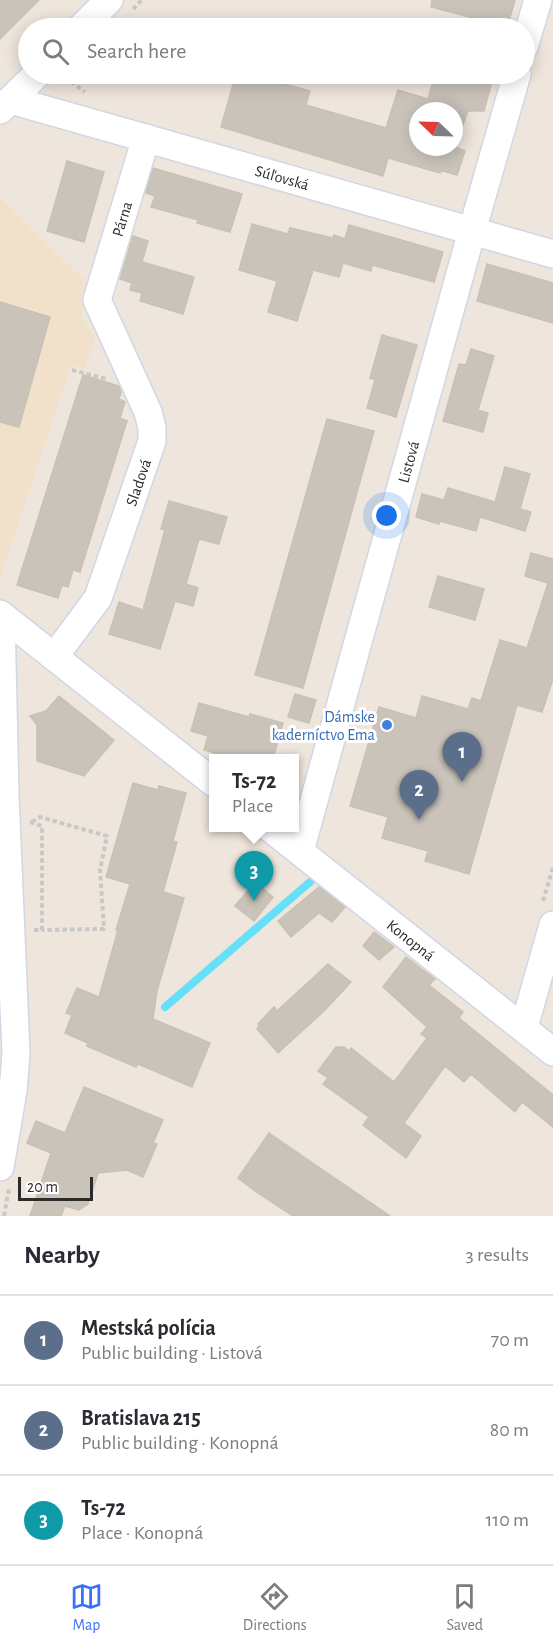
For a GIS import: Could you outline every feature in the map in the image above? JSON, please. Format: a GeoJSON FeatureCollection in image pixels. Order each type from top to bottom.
{"type":"FeatureCollection","features":[{"type":"Feature","properties":{"kind":"street"},"geometry":{"type":"LineString","coordinates":[[91,18],[109,0]]}},
{"type":"Feature","properties":{"kind":"street"},"geometry":{"type":"LineString","coordinates":[[533,18],[538,0]]}},
{"type":"Feature","properties":{"kind":"street"},"geometry":{"type":"LineString","coordinates":[[5,105],[27,84]]}},
{"type":"Feature","properties":{"kind":"street","name":"Listová"},"geometry":{"type":"LineString","coordinates":[[300,851],[514,84]]}},
{"type":"Feature","properties":{"kind":"street","name":"Súľovská"},"geometry":{"type":"LineString","coordinates":[[5,105],[146,138],[553,254]]}},
{"type":"Feature","properties":{"kind":"street","name":"Párna"},"geometry":{"type":"LineString","coordinates":[[97,300],[146,138]]}},
{"type":"Feature","properties":{"kind":"street","name":"Sladová"},"geometry":{"type":"LineString","coordinates":[[54,657],[98,598],[152,441],[148,412],[97,300]]}},
{"type":"Feature","properties":{"kind":"street"},"geometry":{"type":"LineString","coordinates":[[0,615],[209,780]]}},
{"type":"Feature","properties":{"kind":"street"},"geometry":{"type":"LineString","coordinates":[[0,615],[16,1053],[5,1176]]}},
{"type":"Feature","properties":{"kind":"street","name":"Konopná"},"geometry":{"type":"LineString","coordinates":[[275,832],[553,1052]]}},
{"type":"Feature","properties":{"kind":"street"},"geometry":{"type":"LineString","coordinates":[[524,1027],[553,926]]}},
{"type":"Feature","properties":{"kind":"path"},"geometry":{"type":"LineString","coordinates":[[74,84],[82,91],[93,94]]}},
{"type":"Feature","properties":{"kind":"path"},"geometry":{"type":"LineString","coordinates":[[26,931],[104,929],[100,870],[108,836],[40,817],[31,823]]}},
{"type":"Feature","properties":{"kind":"path"},"geometry":{"type":"LineString","coordinates":[[22,820],[42,826],[42,930]]}},
{"type":"Feature","properties":{"kind":"path"},"geometry":{"type":"LineString","coordinates":[[4,1216],[5,1176]]}},
{"type":"Feature","properties":{"kind":"shaded area"},"geometry":{"type":"Polygon","coordinates":[[[0,197],[89,285],[81,315],[95,337],[85,368],[71,364],[0,579],[0,197]]]}},
{"type":"Feature","properties":{"kind":"building"},"geometry":{"type":"Polygon","coordinates":[[[0,0],[39,0],[21,18],[18,18],[18,21],[0,39],[0,0]]]}},
{"type":"Feature","properties":{"kind":"building"},"geometry":{"type":"Polygon","coordinates":[[[432,0],[515,0],[510,18],[473,18],[431,7],[432,0]]]}},
{"type":"Feature","properties":{"kind":"building"},"geometry":{"type":"Polygon","coordinates":[[[233,84],[284,84],[310,91],[306,105],[386,128],[398,90],[428,99],[432,84],[491,84],[484,111],[468,111],[463,125],[463,102],[409,102],[409,156],[463,156],[463,150],[465,151],[457,175],[440,170],[440,173],[388,158],[383,176],[221,127],[233,84]]]}},
{"type":"Feature","properties":{"kind":"building"},"geometry":{"type":"Polygon","coordinates":[[[67,161],[104,172],[84,242],[47,231],[67,161]]]}},
{"type":"Feature","properties":{"kind":"building"},"geometry":{"type":"Polygon","coordinates":[[[153,168],[242,194],[230,232],[151,207],[155,196],[146,193],[153,168]]]}},
{"type":"Feature","properties":{"kind":"building"},"geometry":{"type":"Polygon","coordinates":[[[252,224],[288,234],[290,228],[345,239],[349,225],[443,252],[434,282],[372,265],[371,271],[343,263],[339,277],[313,270],[297,321],[268,312],[277,281],[239,270],[252,224]]]}},
{"type":"Feature","properties":{"kind":"building"},"geometry":{"type":"Polygon","coordinates":[[[133,236],[148,241],[142,262],[194,277],[183,314],[140,301],[142,293],[130,290],[132,283],[120,279],[133,236]]]}},
{"type":"Feature","properties":{"kind":"building"},"geometry":{"type":"Polygon","coordinates":[[[487,264],[553,283],[553,323],[477,301],[487,264]]]}},
{"type":"Feature","properties":{"kind":"building"},"geometry":{"type":"Polygon","coordinates":[[[0,302],[50,317],[19,427],[0,422],[0,302]]]}},
{"type":"Feature","properties":{"kind":"building"},"geometry":{"type":"Polygon","coordinates":[[[382,335],[417,345],[396,417],[367,408],[375,380],[370,378],[382,335]]]}},
{"type":"Feature","properties":{"kind":"building"},"geometry":{"type":"Polygon","coordinates":[[[471,349],[494,356],[478,410],[488,413],[483,432],[443,421],[459,364],[466,365],[471,349]]]}},
{"type":"Feature","properties":{"kind":"building"},"geometry":{"type":"Polygon","coordinates":[[[83,375],[119,386],[121,392],[119,399],[125,402],[120,418],[127,421],[80,572],[73,570],[68,587],[62,585],[58,598],[17,585],[83,375]]]}},
{"type":"Feature","properties":{"kind":"building"},"geometry":{"type":"Polygon","coordinates":[[[327,419],[374,431],[303,688],[255,675],[327,419]]]}},
{"type":"Feature","properties":{"kind":"building"},"geometry":{"type":"Polygon","coordinates":[[[505,467],[530,474],[520,509],[531,512],[525,531],[480,517],[476,531],[416,517],[422,494],[444,500],[448,488],[495,502],[505,467]]]}},
{"type":"Feature","properties":{"kind":"building"},"geometry":{"type":"Polygon","coordinates":[[[169,501],[227,517],[219,544],[199,539],[186,584],[198,588],[193,606],[175,601],[160,649],[109,634],[119,602],[143,610],[165,530],[161,529],[169,501]]]}},
{"type":"Feature","properties":{"kind":"building"},"geometry":{"type":"Polygon","coordinates":[[[531,553],[553,559],[553,679],[542,712],[517,705],[469,874],[425,861],[428,851],[382,838],[388,817],[350,806],[379,707],[416,718],[422,696],[468,709],[472,698],[481,701],[500,640],[527,648],[548,583],[525,576],[531,553]]]}},
{"type":"Feature","properties":{"kind":"building"},"geometry":{"type":"Polygon","coordinates":[[[438,576],[484,589],[475,620],[429,607],[438,576]]]}},
{"type":"Feature","properties":{"kind":"building"},"geometry":{"type":"Polygon","coordinates":[[[295,694],[316,700],[309,723],[288,717],[295,694]]]}},
{"type":"Feature","properties":{"kind":"building"},"geometry":{"type":"Polygon","coordinates":[[[59,696],[114,740],[84,776],[37,761],[37,725],[30,716],[46,711],[59,696]]]}},
{"type":"Feature","properties":{"kind":"building"},"geometry":{"type":"Polygon","coordinates":[[[199,703],[249,717],[250,714],[283,723],[274,754],[218,754],[204,750],[208,736],[191,731],[199,703]]]}},
{"type":"Feature","properties":{"kind":"building"},"geometry":{"type":"Polygon","coordinates":[[[133,783],[158,790],[159,786],[186,793],[173,841],[177,842],[163,892],[184,898],[157,991],[153,1019],[210,1043],[192,1087],[138,1064],[136,1067],[87,1046],[88,1043],[65,1033],[72,1015],[66,1013],[77,988],[99,997],[118,930],[116,930],[130,884],[106,877],[133,783]]]}},
{"type":"Feature","properties":{"kind":"building"},"geometry":{"type":"Polygon","coordinates":[[[255,882],[273,897],[254,921],[235,906],[255,882]]]}},
{"type":"Feature","properties":{"kind":"building"},"geometry":{"type":"Polygon","coordinates":[[[319,887],[345,907],[332,922],[319,913],[291,937],[278,921],[319,887]]]}},
{"type":"Feature","properties":{"kind":"building"},"geometry":{"type":"Polygon","coordinates":[[[374,932],[394,947],[379,960],[363,946],[374,932]]]}},
{"type":"Feature","properties":{"kind":"building"},"geometry":{"type":"Polygon","coordinates":[[[406,957],[435,979],[429,985],[463,1012],[459,1018],[553,1095],[553,1127],[522,1102],[515,1112],[471,1074],[464,1082],[445,1066],[404,1123],[421,1136],[406,1158],[363,1125],[369,1117],[323,1084],[328,1078],[318,1071],[336,1047],[344,1047],[349,1051],[351,1048],[394,1082],[427,1038],[421,1034],[427,1027],[383,987],[406,957]]]}},
{"type":"Feature","properties":{"kind":"building"},"geometry":{"type":"Polygon","coordinates":[[[328,964],[351,982],[324,1011],[278,1053],[257,1029],[258,1024],[274,1007],[277,1011],[328,964]]]}},
{"type":"Feature","properties":{"kind":"building"},"geometry":{"type":"Polygon","coordinates":[[[84,1087],[163,1120],[153,1143],[157,1144],[143,1177],[127,1170],[98,1173],[88,1204],[79,1210],[65,1206],[61,1216],[30,1216],[51,1153],[27,1143],[36,1121],[65,1133],[84,1087]]]}},
{"type":"Feature","properties":{"kind":"building"},"geometry":{"type":"Polygon","coordinates":[[[269,1133],[390,1216],[293,1216],[258,1193],[238,1178],[269,1133]]]}},
{"type":"Feature","properties":{"kind":"waterway"},"geometry":{"type":"LineString","coordinates":[[165,1007],[310,882]]}},
{"type":"Feature","properties":{"kind":"place","name":"Dámske kaderníctvo Ema"},"geometry":{"type":"Point","coordinates":[387,725]}},
{"type":"Feature","properties":{"kind":"place","name":"Mestská polícia"},"geometry":{"type":"Point","coordinates":[462,782]}},
{"type":"Feature","properties":{"kind":"place","name":"Bratislava 215"},"geometry":{"type":"Point","coordinates":[419,820]}},
{"type":"Feature","properties":{"kind":"place","name":"Ts-72"},"geometry":{"type":"Point","coordinates":[254,901]}}]}
